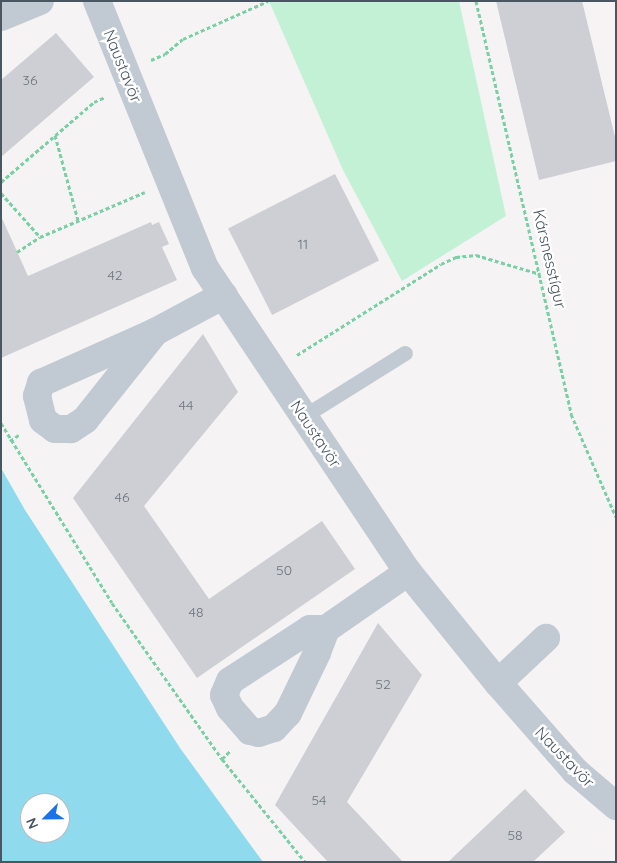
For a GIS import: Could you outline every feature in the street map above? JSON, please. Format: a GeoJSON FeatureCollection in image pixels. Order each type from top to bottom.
{"type":"FeatureCollection","features":[{"type":"Feature","properties":{"kind":"street"},"geometry":{"type":"LineString","coordinates":[[5,17],[40,1]]}},
{"type":"Feature","properties":{"kind":"street","name":"Naustavör"},"geometry":{"type":"LineString","coordinates":[[97,1],[205,268],[408,572],[498,683],[575,771],[616,806]]}},
{"type":"Feature","properties":{"kind":"street"},"geometry":{"type":"LineString","coordinates":[[155,332],[224,295]]}},
{"type":"Feature","properties":{"kind":"street"},"geometry":{"type":"LineString","coordinates":[[326,628],[408,572]]}},
{"type":"Feature","properties":{"kind":"street"},"geometry":{"type":"LineString","coordinates":[[498,683],[546,638]]}},
{"type":"Feature","properties":{"kind":"lane"},"geometry":{"type":"LineString","coordinates":[[304,416],[405,353]]}},
{"type":"Feature","properties":{"kind":"path"},"geometry":{"type":"LineString","coordinates":[[1,182],[94,102],[165,54],[183,39],[268,1]]}},
{"type":"Feature","properties":{"kind":"path","name":"Kársnesstígur"},"geometry":{"type":"LineString","coordinates":[[476,1],[571,414],[616,517]]}},
{"type":"Feature","properties":{"kind":"path"},"geometry":{"type":"LineString","coordinates":[[55,135],[78,220]]}},
{"type":"Feature","properties":{"kind":"path"},"geometry":{"type":"LineString","coordinates":[[18,252],[40,236],[170,181]]}},
{"type":"Feature","properties":{"kind":"path"},"geometry":{"type":"LineString","coordinates":[[1,193],[40,236]]}},
{"type":"Feature","properties":{"kind":"path"},"geometry":{"type":"LineString","coordinates":[[274,370],[441,264],[456,257],[476,255],[540,274]]}},
{"type":"Feature","properties":{"kind":"path"},"geometry":{"type":"LineString","coordinates":[[1,423],[112,603],[222,759],[305,862]]}},
{"type":"Feature","properties":{"kind":"green space"},"geometry":{"type":"Polygon","coordinates":[[[269,1],[459,1],[506,216],[402,281],[343,170],[269,1]]]}},
{"type":"Feature","properties":{"kind":"water"},"geometry":{"type":"Polygon","coordinates":[[[1,468],[25,510],[180,748],[263,862],[1,862],[1,468]]]}},
{"type":"Feature","properties":{"kind":"building"},"geometry":{"type":"Polygon","coordinates":[[[496,1],[582,1],[616,141],[616,161],[539,180],[496,1]]]}},
{"type":"Feature","properties":{"kind":"building"},"geometry":{"type":"Polygon","coordinates":[[[56,33],[94,77],[1,157],[1,80],[56,33]]]}},
{"type":"Feature","properties":{"kind":"building"},"geometry":{"type":"Polygon","coordinates":[[[335,174],[379,260],[272,315],[228,228],[335,174]]]}},
{"type":"Feature","properties":{"kind":"building"},"geometry":{"type":"Polygon","coordinates":[[[1,216],[28,276],[151,222],[152,225],[159,222],[169,244],[162,247],[177,280],[1,358],[1,216]]]}},
{"type":"Feature","properties":{"kind":"building"},"geometry":{"type":"Polygon","coordinates":[[[203,334],[238,392],[144,506],[209,599],[322,521],[355,569],[197,678],[73,498],[203,334]]]}},
{"type":"Feature","properties":{"kind":"building"},"geometry":{"type":"Polygon","coordinates":[[[378,623],[422,675],[347,802],[403,862],[328,862],[275,805],[378,623]]]}},
{"type":"Feature","properties":{"kind":"building"},"geometry":{"type":"Polygon","coordinates":[[[525,789],[565,832],[533,862],[448,862],[525,789]]]}}]}
